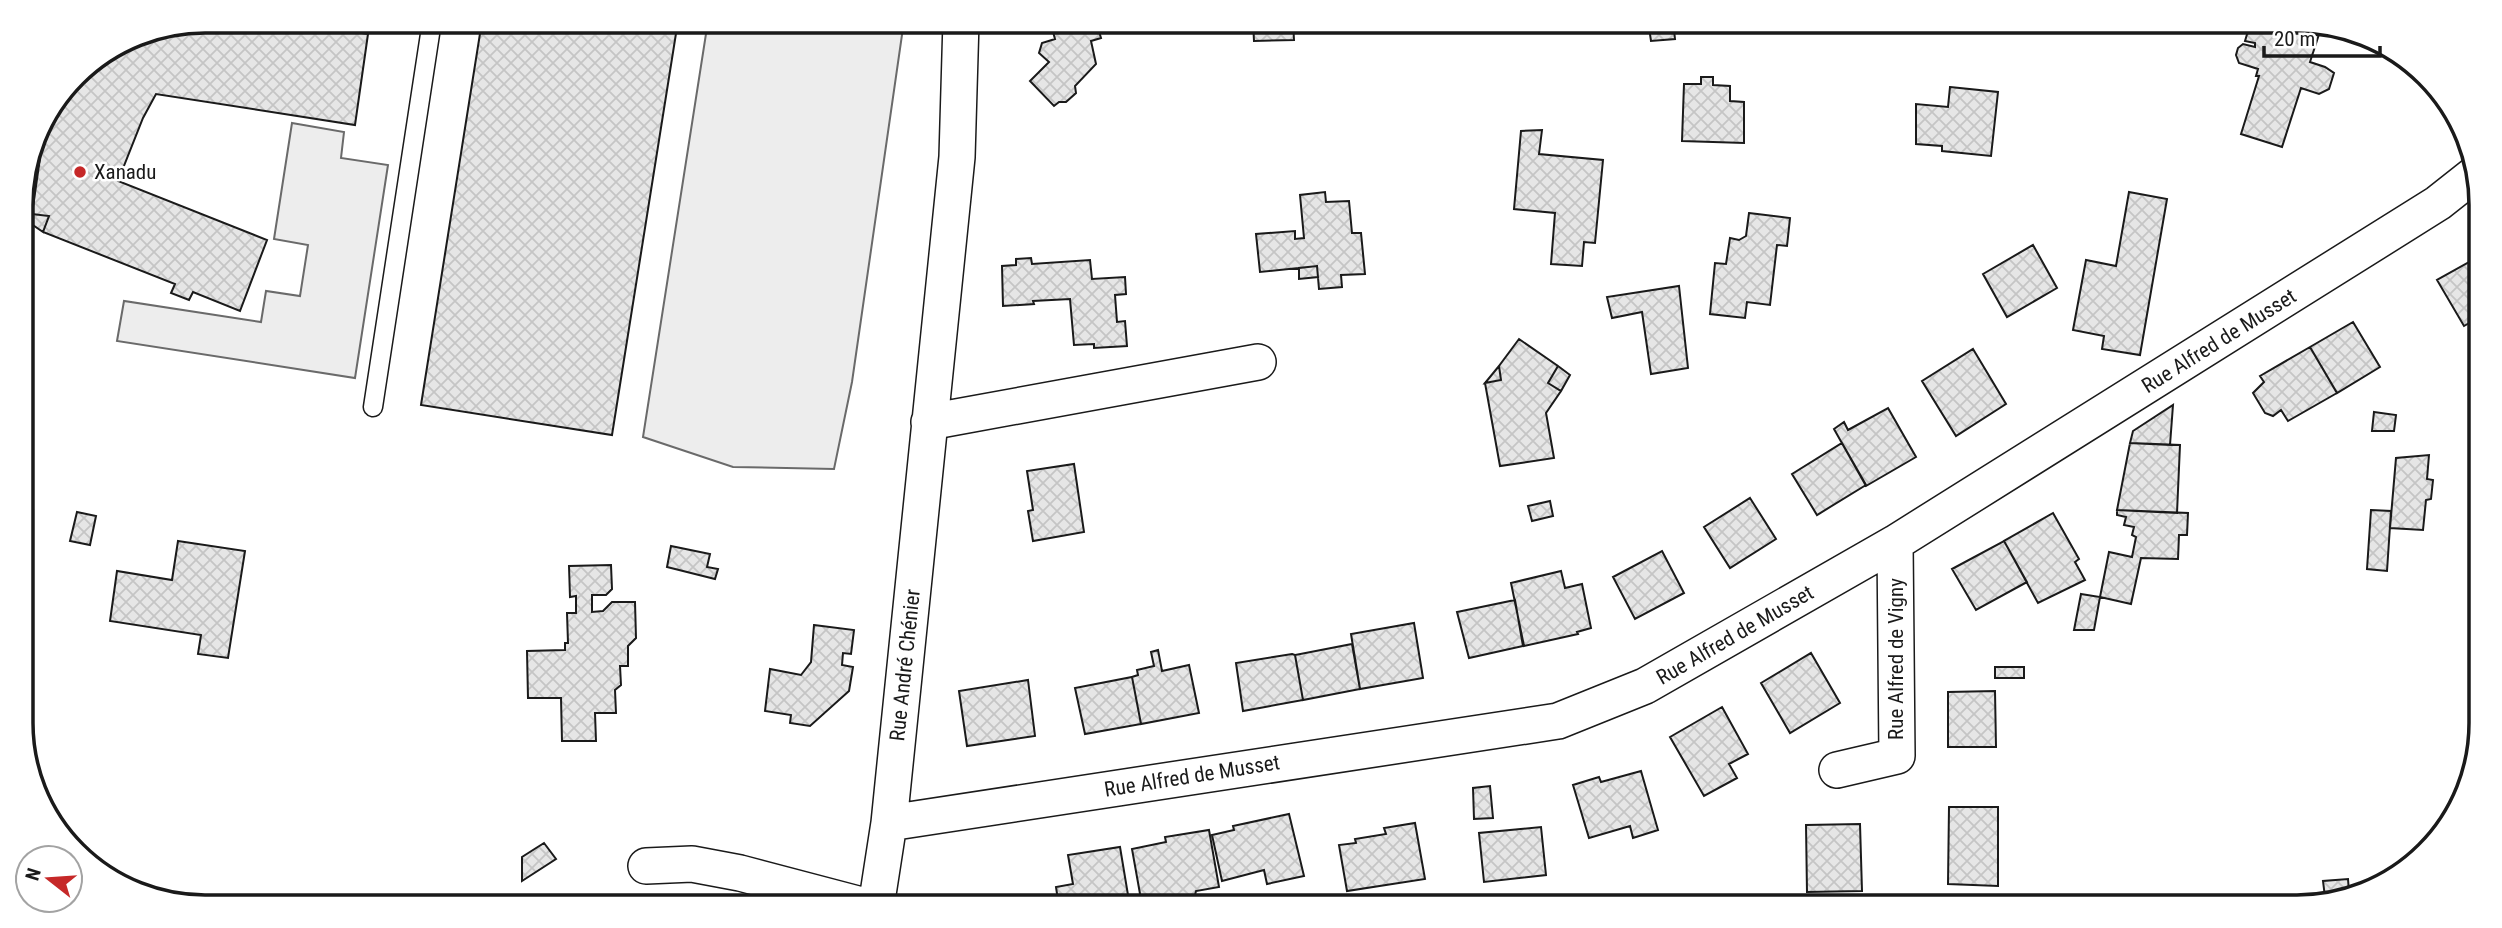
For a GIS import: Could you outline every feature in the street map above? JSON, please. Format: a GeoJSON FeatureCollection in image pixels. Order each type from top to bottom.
{"type":"FeatureCollection","features":[{"type":"Feature","properties":{"kind":"street","name":"Rue André Chénier"},"geometry":{"type":"LineString","coordinates":[[878,895],[889,822],[957,157],[961,34]]}},
{"type":"Feature","properties":{"kind":"street","name":"Rue Alfred de Musset"},"geometry":{"type":"LineString","coordinates":[[889,822],[1558,721],[1645,686],[1895,543],[2438,203],[2467,180]]}},
{"type":"Feature","properties":{"kind":"street"},"geometry":{"type":"LineString","coordinates":[[929,422],[1258,362]]}},
{"type":"Feature","properties":{"kind":"street","name":"Rue Alfred de Vigny"},"geometry":{"type":"LineString","coordinates":[[1837,770],[1897,756],[1895,543]]}},
{"type":"Feature","properties":{"kind":"street"},"geometry":{"type":"LineString","coordinates":[[646,866],[692,864],[728,870],[822,895]]}},
{"type":"Feature","properties":{"kind":"lane"},"geometry":{"type":"LineString","coordinates":[[373,407],[430,34]]}},
{"type":"Feature","properties":{"kind":"shaded area"},"geometry":{"type":"Polygon","coordinates":[[[706,34],[902,34],[852,382],[834,469],[733,467],[643,437],[706,34]]]}},
{"type":"Feature","properties":{"kind":"shaded area"},"geometry":{"type":"Polygon","coordinates":[[[292,123],[344,132],[341,158],[388,165],[355,378],[117,341],[124,301],[261,322],[266,291],[300,296],[308,245],[274,239],[292,123]]]}},
{"type":"Feature","properties":{"kind":"building"},"geometry":{"type":"Polygon","coordinates":[[[1254,33],[1294,33],[1294,40],[1254,41],[1254,33]]]}},
{"type":"Feature","properties":{"kind":"building"},"geometry":{"type":"Polygon","coordinates":[[[1650,33],[1674,33],[1675,39],[1651,41],[1650,33]]]}},
{"type":"Feature","properties":{"kind":"building"},"geometry":{"type":"Polygon","coordinates":[[[2247,33],[2319,35],[2310,62],[2334,73],[2329,89],[2319,94],[2301,88],[2282,147],[2241,134],[2259,76],[2256,76],[2258,69],[2239,63],[2236,55],[2238,48],[2243,44],[2255,47],[2255,43],[2245,41],[2247,33]]]}},
{"type":"Feature","properties":{"kind":"building","name":"Xanadu"},"geometry":{"type":"Polygon","coordinates":[[[194,34],[368,34],[355,125],[156,94],[143,118],[118,181],[267,240],[240,311],[193,292],[189,300],[171,293],[175,284],[43,232],[49,216],[34,214],[40,158],[56,119],[92,76],[129,51],[150,42],[194,34]]]}},
{"type":"Feature","properties":{"kind":"building"},"geometry":{"type":"Polygon","coordinates":[[[480,34],[676,34],[612,435],[421,405],[480,34]]]}},
{"type":"Feature","properties":{"kind":"building"},"geometry":{"type":"Polygon","coordinates":[[[1053,34],[1100,34],[1101,38],[1091,41],[1096,64],[1075,86],[1076,93],[1066,102],[1059,102],[1054,106],[1030,81],[1049,62],[1039,53],[1042,43],[1055,39],[1053,34]]]}},
{"type":"Feature","properties":{"kind":"building"},"geometry":{"type":"Polygon","coordinates":[[[1701,77],[1713,77],[1713,85],[1730,86],[1730,101],[1744,102],[1744,143],[1682,141],[1684,84],[1701,84],[1701,77]]]}},
{"type":"Feature","properties":{"kind":"building"},"geometry":{"type":"Polygon","coordinates":[[[1950,87],[1998,92],[1991,156],[1942,151],[1942,146],[1916,144],[1916,104],[1948,107],[1950,87]]]}},
{"type":"Feature","properties":{"kind":"building"},"geometry":{"type":"Polygon","coordinates":[[[1542,130],[1539,154],[1603,160],[1595,243],[1584,242],[1582,266],[1551,264],[1555,213],[1514,209],[1521,131],[1542,130]]]}},
{"type":"Feature","properties":{"kind":"building"},"geometry":{"type":"Polygon","coordinates":[[[1325,192],[1326,202],[1349,201],[1352,233],[1361,233],[1365,274],[1341,275],[1342,287],[1319,289],[1317,266],[1260,272],[1256,234],[1295,231],[1295,239],[1304,238],[1300,195],[1325,192]]]}},
{"type":"Feature","properties":{"kind":"building"},"geometry":{"type":"Polygon","coordinates":[[[2129,192],[2167,199],[2140,355],[2102,349],[2104,336],[2073,330],[2086,260],[2116,266],[2129,192]]]}},
{"type":"Feature","properties":{"kind":"building"},"geometry":{"type":"Polygon","coordinates":[[[1749,213],[1790,218],[1787,246],[1777,245],[1770,305],[1747,302],[1745,318],[1710,314],[1715,263],[1726,264],[1730,238],[1739,240],[1746,236],[1749,213]]]}},
{"type":"Feature","properties":{"kind":"building"},"geometry":{"type":"Polygon","coordinates":[[[34,214],[49,216],[43,232],[34,226],[34,214]]]}},
{"type":"Feature","properties":{"kind":"building"},"geometry":{"type":"Polygon","coordinates":[[[2033,245],[2057,288],[2007,317],[1983,274],[2033,245]]]}},
{"type":"Feature","properties":{"kind":"building"},"geometry":{"type":"Polygon","coordinates":[[[1031,258],[1032,264],[1090,260],[1092,279],[1125,277],[1126,294],[1115,295],[1117,322],[1125,321],[1127,346],[1094,348],[1094,344],[1074,345],[1070,299],[1003,306],[1002,266],[1016,265],[1016,259],[1031,258]]]}},
{"type":"Feature","properties":{"kind":"building"},"geometry":{"type":"Polygon","coordinates":[[[2469,262],[2469,323],[2464,326],[2437,280],[2469,262]]]}},
{"type":"Feature","properties":{"kind":"building"},"geometry":{"type":"Polygon","coordinates":[[[1317,266],[1318,277],[1299,279],[1299,268],[1317,266]]]}},
{"type":"Feature","properties":{"kind":"building"},"geometry":{"type":"Polygon","coordinates":[[[1679,286],[1688,368],[1651,374],[1642,312],[1612,318],[1607,297],[1679,286]]]}},
{"type":"Feature","properties":{"kind":"building"},"geometry":{"type":"Polygon","coordinates":[[[2353,322],[2380,367],[2337,393],[2310,347],[2353,322]]]}},
{"type":"Feature","properties":{"kind":"building"},"geometry":{"type":"Polygon","coordinates":[[[1519,339],[1558,366],[1548,383],[1561,391],[1546,413],[1554,458],[1500,466],[1485,383],[1501,380],[1499,366],[1519,339]]]}},
{"type":"Feature","properties":{"kind":"building"},"geometry":{"type":"Polygon","coordinates":[[[2310,347],[2337,393],[2288,421],[2281,410],[2273,416],[2265,413],[2253,393],[2264,382],[2260,376],[2310,347]]]}},
{"type":"Feature","properties":{"kind":"building"},"geometry":{"type":"Polygon","coordinates":[[[1973,349],[2006,404],[1956,436],[1922,381],[1973,349]]]}},
{"type":"Feature","properties":{"kind":"building"},"geometry":{"type":"Polygon","coordinates":[[[1499,366],[1501,380],[1485,383],[1499,366]]]}},
{"type":"Feature","properties":{"kind":"building"},"geometry":{"type":"Polygon","coordinates":[[[1558,366],[1570,375],[1561,391],[1548,383],[1558,366]]]}},
{"type":"Feature","properties":{"kind":"building"},"geometry":{"type":"Polygon","coordinates":[[[2173,405],[2170,445],[2130,443],[2133,431],[2173,405]]]}},
{"type":"Feature","properties":{"kind":"building"},"geometry":{"type":"Polygon","coordinates":[[[1888,408],[1916,457],[1866,486],[1834,429],[1844,422],[1848,430],[1888,408]]]}},
{"type":"Feature","properties":{"kind":"building"},"geometry":{"type":"Polygon","coordinates":[[[2374,412],[2396,415],[2394,431],[2372,431],[2374,412]]]}},
{"type":"Feature","properties":{"kind":"building"},"geometry":{"type":"Polygon","coordinates":[[[1842,443],[1866,485],[1817,515],[1792,474],[1842,443]]]}},
{"type":"Feature","properties":{"kind":"building"},"geometry":{"type":"Polygon","coordinates":[[[2130,443],[2180,445],[2177,513],[2117,510],[2130,443]]]}},
{"type":"Feature","properties":{"kind":"building"},"geometry":{"type":"Polygon","coordinates":[[[2429,455],[2427,479],[2433,480],[2431,499],[2426,500],[2423,530],[2390,528],[2396,458],[2429,455]]]}},
{"type":"Feature","properties":{"kind":"building"},"geometry":{"type":"Polygon","coordinates":[[[1074,464],[1084,532],[1033,541],[1028,511],[1033,510],[1027,471],[1074,464]]]}},
{"type":"Feature","properties":{"kind":"building"},"geometry":{"type":"Polygon","coordinates":[[[1750,498],[1776,539],[1730,568],[1704,527],[1750,498]]]}},
{"type":"Feature","properties":{"kind":"building"},"geometry":{"type":"Polygon","coordinates":[[[1550,501],[1553,516],[1532,521],[1528,506],[1550,501]]]}},
{"type":"Feature","properties":{"kind":"building"},"geometry":{"type":"Polygon","coordinates":[[[2117,510],[2188,513],[2187,535],[2179,535],[2178,559],[2141,558],[2131,604],[2100,597],[2109,552],[2132,557],[2136,537],[2132,535],[2134,527],[2124,525],[2126,517],[2117,515],[2117,510]]]}},
{"type":"Feature","properties":{"kind":"building"},"geometry":{"type":"Polygon","coordinates":[[[2371,510],[2391,511],[2387,571],[2367,569],[2371,510]]]}},
{"type":"Feature","properties":{"kind":"building"},"geometry":{"type":"Polygon","coordinates":[[[77,512],[96,516],[90,545],[70,541],[77,512]]]}},
{"type":"Feature","properties":{"kind":"building"},"geometry":{"type":"Polygon","coordinates":[[[2053,513],[2079,559],[2075,562],[2085,580],[2038,603],[2004,541],[2053,513]]]}},
{"type":"Feature","properties":{"kind":"building"},"geometry":{"type":"Polygon","coordinates":[[[178,541],[245,551],[228,658],[198,654],[201,635],[110,621],[117,571],[172,580],[178,541]]]}},
{"type":"Feature","properties":{"kind":"building"},"geometry":{"type":"Polygon","coordinates":[[[2004,541],[2027,582],[1976,610],[1952,569],[2004,541]]]}},
{"type":"Feature","properties":{"kind":"building"},"geometry":{"type":"Polygon","coordinates":[[[671,546],[710,554],[707,567],[718,569],[715,579],[667,567],[671,546]]]}},
{"type":"Feature","properties":{"kind":"building"},"geometry":{"type":"Polygon","coordinates":[[[1662,551],[1684,593],[1635,619],[1613,577],[1662,551]]]}},
{"type":"Feature","properties":{"kind":"building"},"geometry":{"type":"Polygon","coordinates":[[[611,565],[612,589],[606,595],[592,595],[592,612],[603,611],[612,602],[635,602],[636,638],[628,646],[628,666],[620,666],[621,685],[615,690],[616,713],[595,713],[596,741],[562,741],[561,698],[528,698],[527,651],[565,650],[565,643],[568,643],[567,613],[576,613],[576,596],[570,597],[569,566],[611,565]]]}},
{"type":"Feature","properties":{"kind":"building"},"geometry":{"type":"Polygon","coordinates":[[[1561,571],[1565,588],[1582,584],[1591,628],[1577,632],[1578,634],[1524,646],[1511,583],[1561,571]]]}},
{"type":"Feature","properties":{"kind":"building"},"geometry":{"type":"Polygon","coordinates":[[[2081,594],[2100,597],[2094,630],[2074,630],[2081,594]]]}},
{"type":"Feature","properties":{"kind":"building"},"geometry":{"type":"Polygon","coordinates":[[[1515,600],[1523,646],[1469,658],[1457,612],[1515,600]]]}},
{"type":"Feature","properties":{"kind":"building"},"geometry":{"type":"Polygon","coordinates":[[[1414,623],[1423,678],[1360,689],[1351,634],[1414,623]]]}},
{"type":"Feature","properties":{"kind":"building"},"geometry":{"type":"Polygon","coordinates":[[[814,625],[854,630],[851,654],[843,653],[842,665],[853,667],[849,691],[810,726],[790,723],[791,715],[765,711],[770,669],[801,675],[811,662],[814,625]]]}},
{"type":"Feature","properties":{"kind":"building"},"geometry":{"type":"Polygon","coordinates":[[[1352,644],[1360,689],[1303,700],[1295,655],[1352,644]]]}},
{"type":"Feature","properties":{"kind":"building"},"geometry":{"type":"Polygon","coordinates":[[[1158,650],[1162,671],[1189,665],[1199,713],[1141,724],[1132,677],[1138,675],[1137,670],[1154,666],[1151,652],[1158,650]]]}},
{"type":"Feature","properties":{"kind":"building"},"geometry":{"type":"Polygon","coordinates":[[[1811,653],[1840,703],[1790,733],[1761,683],[1811,653]]]}},
{"type":"Feature","properties":{"kind":"building"},"geometry":{"type":"Polygon","coordinates":[[[1295,655],[1303,700],[1243,711],[1236,663],[1295,655]]]}},
{"type":"Feature","properties":{"kind":"building"},"geometry":{"type":"Polygon","coordinates":[[[1995,667],[2024,667],[2024,678],[1995,678],[1995,667]]]}},
{"type":"Feature","properties":{"kind":"building"},"geometry":{"type":"Polygon","coordinates":[[[1132,677],[1141,724],[1085,734],[1075,688],[1132,677]]]}},
{"type":"Feature","properties":{"kind":"building"},"geometry":{"type":"Polygon","coordinates":[[[1028,680],[1035,736],[967,746],[959,691],[1028,680]]]}},
{"type":"Feature","properties":{"kind":"building"},"geometry":{"type":"Polygon","coordinates":[[[1995,691],[1996,747],[1948,747],[1948,692],[1995,691]]]}},
{"type":"Feature","properties":{"kind":"building"},"geometry":{"type":"Polygon","coordinates":[[[1722,707],[1748,754],[1729,764],[1737,778],[1704,796],[1670,737],[1722,707]]]}},
{"type":"Feature","properties":{"kind":"building"},"geometry":{"type":"Polygon","coordinates":[[[1641,771],[1658,830],[1633,838],[1630,826],[1589,838],[1573,785],[1599,777],[1601,782],[1641,771]]]}},
{"type":"Feature","properties":{"kind":"building"},"geometry":{"type":"Polygon","coordinates":[[[1490,786],[1493,818],[1474,819],[1473,788],[1490,786]]]}},
{"type":"Feature","properties":{"kind":"building"},"geometry":{"type":"Polygon","coordinates":[[[1949,807],[1998,807],[1998,886],[1948,884],[1949,807]]]}},
{"type":"Feature","properties":{"kind":"building"},"geometry":{"type":"Polygon","coordinates":[[[1289,814],[1304,876],[1267,884],[1264,870],[1222,881],[1212,835],[1234,830],[1233,826],[1289,814]]]}},
{"type":"Feature","properties":{"kind":"building"},"geometry":{"type":"Polygon","coordinates":[[[1415,823],[1425,879],[1347,891],[1339,845],[1356,843],[1355,839],[1386,834],[1384,828],[1415,823]]]}},
{"type":"Feature","properties":{"kind":"building"},"geometry":{"type":"Polygon","coordinates":[[[1860,824],[1862,891],[1807,892],[1806,825],[1860,824]]]}},
{"type":"Feature","properties":{"kind":"building"},"geometry":{"type":"Polygon","coordinates":[[[1541,827],[1546,875],[1484,882],[1479,833],[1541,827]]]}},
{"type":"Feature","properties":{"kind":"building"},"geometry":{"type":"Polygon","coordinates":[[[1209,830],[1219,887],[1196,891],[1195,895],[1140,895],[1132,849],[1166,842],[1165,837],[1209,830]]]}},
{"type":"Feature","properties":{"kind":"building"},"geometry":{"type":"Polygon","coordinates":[[[544,843],[556,859],[522,881],[522,857],[544,843]]]}},
{"type":"Feature","properties":{"kind":"building"},"geometry":{"type":"Polygon","coordinates":[[[1120,847],[1128,895],[1057,895],[1056,887],[1073,884],[1068,855],[1120,847]]]}},
{"type":"Feature","properties":{"kind":"building"},"geometry":{"type":"Polygon","coordinates":[[[2348,879],[2349,886],[2324,892],[2323,881],[2348,879]]]}},
{"type":"Feature","properties":{"kind":"place","name":"Xanadu"},"geometry":{"type":"Point","coordinates":[80,172]}}]}
